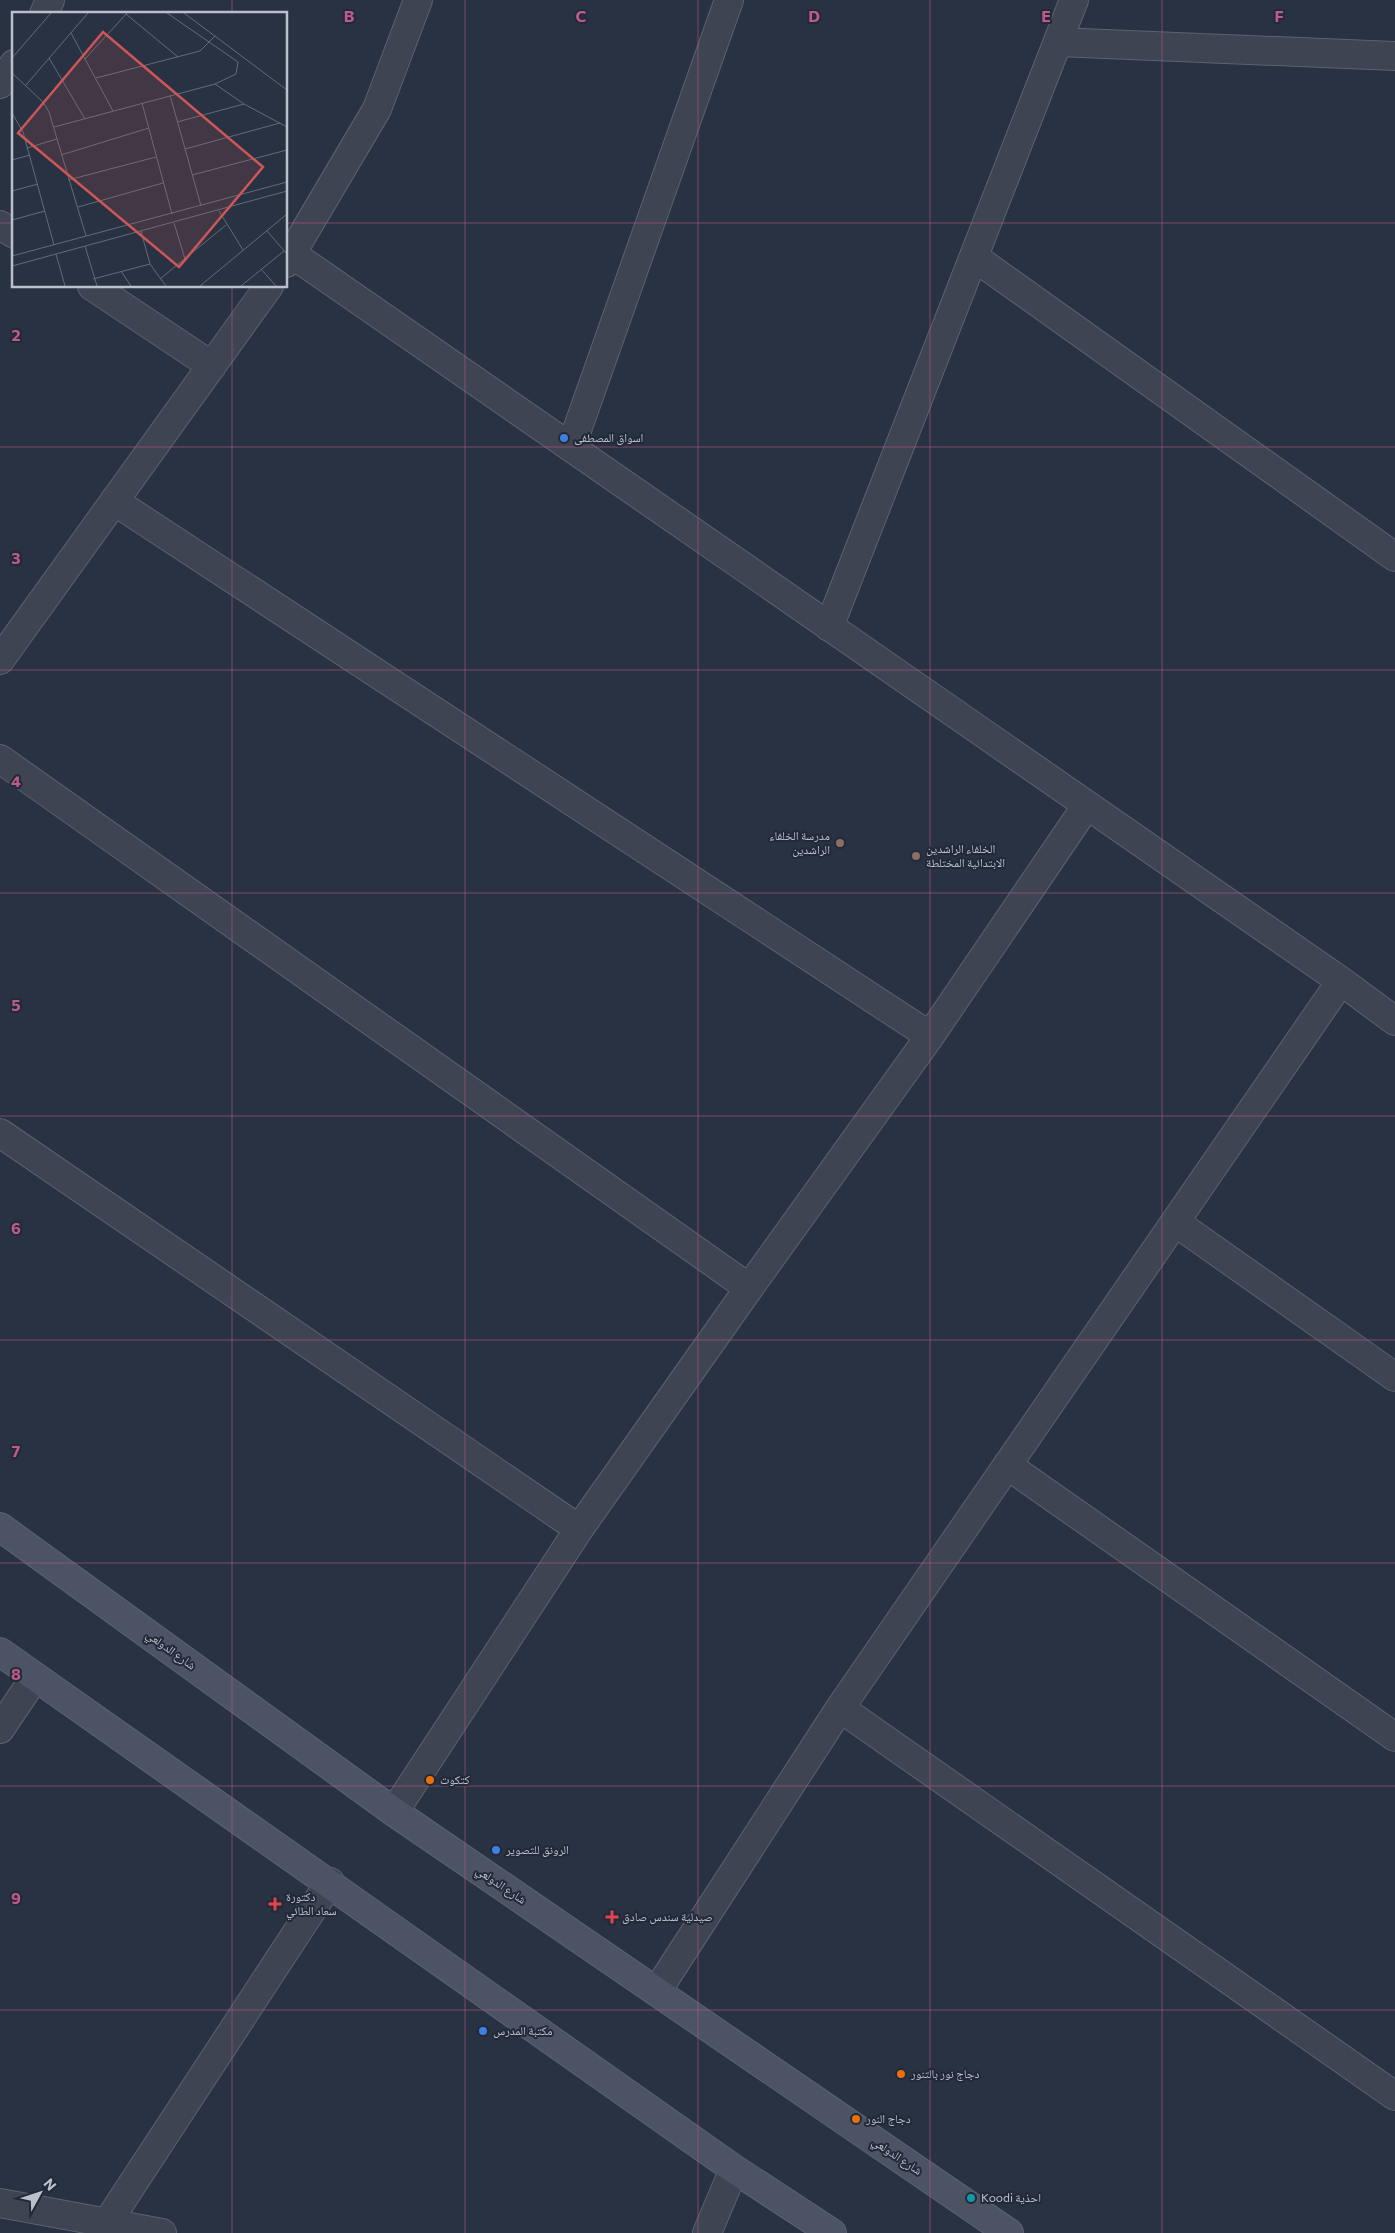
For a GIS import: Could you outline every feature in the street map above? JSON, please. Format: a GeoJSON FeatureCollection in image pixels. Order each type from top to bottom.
{"type":"FeatureCollection","features":[{"type":"Feature","properties":{"kind":"main road","name":"شارع الدولعي"},"geometry":{"type":"LineString","coordinates":[[0,1527],[394,1812],[1009,2233]]}},
{"type":"Feature","properties":{"kind":"main road"},"geometry":{"type":"LineString","coordinates":[[0,1652],[330,1882],[734,2168],[832,2233]]}},
{"type":"Feature","properties":{"kind":"street"},"geometry":{"type":"LineString","coordinates":[[45,12],[50,0]]}},
{"type":"Feature","properties":{"kind":"street"},"geometry":{"type":"LineString","coordinates":[[418,0],[376,109],[289,259],[570,448],[830,627],[1341,981],[1395,1021]]}},
{"type":"Feature","properties":{"kind":"street"},"geometry":{"type":"LineString","coordinates":[[570,448],[729,0]]}},
{"type":"Feature","properties":{"kind":"street"},"geometry":{"type":"LineString","coordinates":[[830,627],[1074,0]]}},
{"type":"Feature","properties":{"kind":"street"},"geometry":{"type":"LineString","coordinates":[[1058,42],[1395,56]]}},
{"type":"Feature","properties":{"kind":"street"},"geometry":{"type":"LineString","coordinates":[[0,84],[12,67]]}},
{"type":"Feature","properties":{"kind":"street"},"geometry":{"type":"LineString","coordinates":[[0,225],[12,233]]}},
{"type":"Feature","properties":{"kind":"street"},"geometry":{"type":"LineString","coordinates":[[974,257],[1395,557]]}},
{"type":"Feature","properties":{"kind":"street"},"geometry":{"type":"LineString","coordinates":[[95,288],[212,366]]}},
{"type":"Feature","properties":{"kind":"street"},"geometry":{"type":"LineString","coordinates":[[0,660],[269,288]]}},
{"type":"Feature","properties":{"kind":"street"},"geometry":{"type":"LineString","coordinates":[[114,501],[930,1036]]}},
{"type":"Feature","properties":{"kind":"street"},"geometry":{"type":"LineString","coordinates":[[0,759],[749,1288]]}},
{"type":"Feature","properties":{"kind":"street"},"geometry":{"type":"LineString","coordinates":[[394,1812],[579,1529],[930,1036],[1087,805]]}},
{"type":"Feature","properties":{"kind":"street"},"geometry":{"type":"LineString","coordinates":[[657,1991],[840,1708],[1341,981]]}},
{"type":"Feature","properties":{"kind":"street"},"geometry":{"type":"LineString","coordinates":[[0,1133],[579,1529]]}},
{"type":"Feature","properties":{"kind":"street"},"geometry":{"type":"LineString","coordinates":[[1175,1222],[1395,1377]]}},
{"type":"Feature","properties":{"kind":"street"},"geometry":{"type":"LineString","coordinates":[[1007,1466],[1395,1737]]}},
{"type":"Feature","properties":{"kind":"street"},"geometry":{"type":"LineString","coordinates":[[0,1729],[35,1677]]}},
{"type":"Feature","properties":{"kind":"street"},"geometry":{"type":"LineString","coordinates":[[840,1708],[1395,2096]]}},
{"type":"Feature","properties":{"kind":"street"},"geometry":{"type":"LineString","coordinates":[[107,2223],[330,1882]]}},
{"type":"Feature","properties":{"kind":"street"},"geometry":{"type":"LineString","coordinates":[[707,2233],[734,2168]]}},
{"type":"Feature","properties":{"kind":"street"},"geometry":{"type":"LineString","coordinates":[[0,2203],[162,2233]]}},
{"type":"Feature","properties":{"kind":"place","name":"اسواق المصطفى"},"geometry":{"type":"Point","coordinates":[564,438]}},
{"type":"Feature","properties":{"kind":"place","name":"مدرسة الخلفاء الراشدين"},"geometry":{"type":"Point","coordinates":[840,843]}},
{"type":"Feature","properties":{"kind":"place","name":"الخلفاء الراشدين الابتدائية المختلطة"},"geometry":{"type":"Point","coordinates":[916,856]}},
{"type":"Feature","properties":{"kind":"place","name":"كتكوت"},"geometry":{"type":"Point","coordinates":[430,1780]}},
{"type":"Feature","properties":{"kind":"place","name":"الرونق للتصوير"},"geometry":{"type":"Point","coordinates":[496,1850]}},
{"type":"Feature","properties":{"kind":"place","name":"دكتورة سعاد الطائي"},"geometry":{"type":"Point","coordinates":[275,1904]}},
{"type":"Feature","properties":{"kind":"place","name":"صيدلية سندس صادق"},"geometry":{"type":"Point","coordinates":[612,1917]}},
{"type":"Feature","properties":{"kind":"place","name":"مكتبة المدرس"},"geometry":{"type":"Point","coordinates":[483,2031]}},
{"type":"Feature","properties":{"kind":"place","name":"دجاج نور بالتنور"},"geometry":{"type":"Point","coordinates":[901,2074]}},
{"type":"Feature","properties":{"kind":"place","name":"دجاج النور"},"geometry":{"type":"Point","coordinates":[856,2119]}},
{"type":"Feature","properties":{"kind":"place","name":"Koodi احذية"},"geometry":{"type":"Point","coordinates":[971,2198]}}]}
